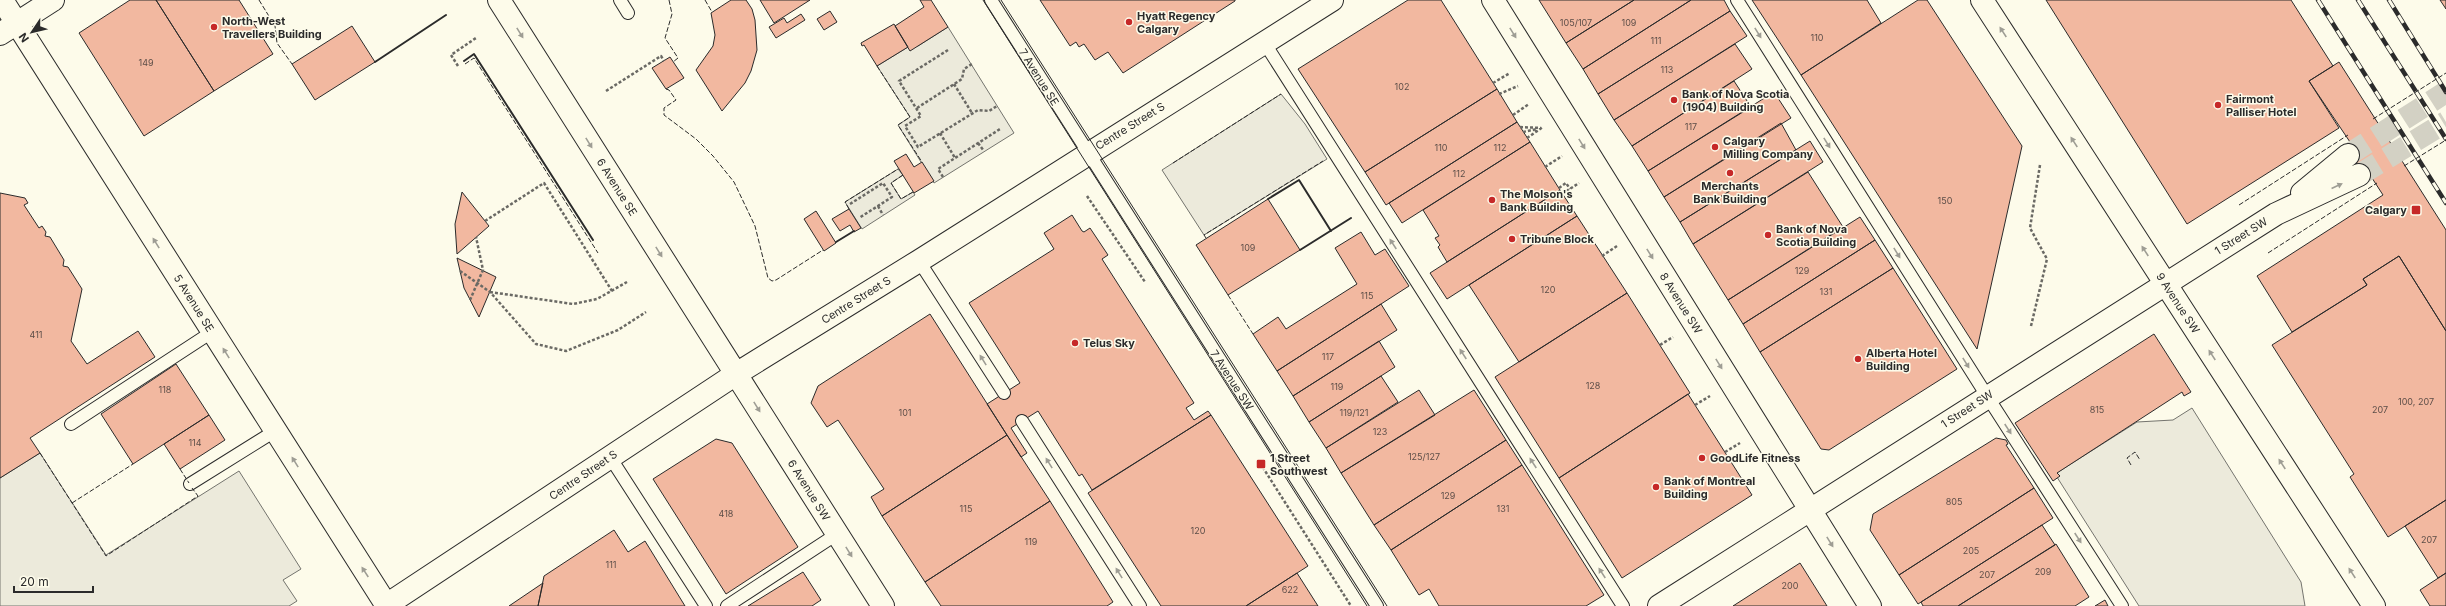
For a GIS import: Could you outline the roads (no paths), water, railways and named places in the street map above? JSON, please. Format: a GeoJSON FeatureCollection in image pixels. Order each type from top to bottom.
{"type":"FeatureCollection","features":[{"type":"Feature","properties":{"kind":"street","name":"5 Avenue SE"},"geometry":{"type":"LineString","coordinates":[[2,0],[8,29],[212,332],[386,606]]}},
{"type":"Feature","properties":{"kind":"street"},"geometry":{"type":"LineString","coordinates":[[8,29],[53,0]]}},
{"type":"Feature","properties":{"kind":"street","name":"6 Avenue SE"},"geometry":{"type":"LineString","coordinates":[[499,0],[736,374]]}},
{"type":"Feature","properties":{"kind":"street","name":"Centre Street S"},"geometry":{"type":"LineString","coordinates":[[386,606],[736,374],[919,261],[1087,153],[1332,0]]}},
{"type":"Feature","properties":{"kind":"street","name":"8 Avenue SW"},"geometry":{"type":"LineString","coordinates":[[1492,0],[1870,606]]}},
{"type":"Feature","properties":{"kind":"street","name":"9 Avenue SW"},"geometry":{"type":"LineString","coordinates":[[1982,0],[2374,606]]}},
{"type":"Feature","properties":{"kind":"street","name":"1 Street SW"},"geometry":{"type":"LineString","coordinates":[[2276,214],[2348,155]]}},
{"type":"Feature","properties":{"kind":"street","name":"1 Street SW"},"geometry":{"type":"LineString","coordinates":[[1659,606],[1987,396],[2276,214],[2359,175]]}},
{"type":"Feature","properties":{"kind":"street","name":"6 Avenue SW"},"geometry":{"type":"LineString","coordinates":[[736,374],[883,606]]}},
{"type":"Feature","properties":{"kind":"lane"},"geometry":{"type":"LineString","coordinates":[[620,0],[628,13]]}},
{"type":"Feature","properties":{"kind":"lane","name":"7 Avenue SE"},"geometry":{"type":"LineString","coordinates":[[991,0],[1087,153]]}},
{"type":"Feature","properties":{"kind":"lane"},"geometry":{"type":"LineString","coordinates":[[1737,0],[1987,396],[2122,606]]}},
{"type":"Feature","properties":{"kind":"lane"},"geometry":{"type":"LineString","coordinates":[[1264,42],[1623,606]]}},
{"type":"Feature","properties":{"kind":"lane","name":"7 Avenue SW"},"geometry":{"type":"LineString","coordinates":[[1087,153],[1377,606]]}},
{"type":"Feature","properties":{"kind":"lane"},"geometry":{"type":"LineString","coordinates":[[919,261],[1004,393]]}},
{"type":"Feature","properties":{"kind":"lane"},"geometry":{"type":"LineString","coordinates":[[71,424],[212,332]]}},
{"type":"Feature","properties":{"kind":"lane"},"geometry":{"type":"LineString","coordinates":[[1022,421],[1140,606]]}},
{"type":"Feature","properties":{"kind":"lane"},"geometry":{"type":"LineString","coordinates":[[190,484],[275,431]]}},
{"type":"Feature","properties":{"kind":"lane"},"geometry":{"type":"LineString","coordinates":[[610,457],[706,606]]}},
{"type":"Feature","properties":{"kind":"lane"},"geometry":{"type":"LineString","coordinates":[[727,606],[837,534]]}},
{"type":"Feature","properties":{"kind":"tunnel"},"geometry":{"type":"LineString","coordinates":[[2348,155],[2446,92]]}},
{"type":"Feature","properties":{"kind":"tunnel"},"geometry":{"type":"LineString","coordinates":[[2359,175],[2446,122]]}},
{"type":"Feature","properties":{"kind":"tram line"},"geometry":{"type":"LineString","coordinates":[[983,0],[1367,606]]}},
{"type":"Feature","properties":{"kind":"tram line"},"geometry":{"type":"LineString","coordinates":[[1001,0],[1387,606]]}},
{"type":"Feature","properties":{"kind":"railway"},"geometry":{"type":"LineString","coordinates":[[2318,0],[2446,203]]}},
{"type":"Feature","properties":{"kind":"railway"},"geometry":{"type":"LineString","coordinates":[[2358,0],[2446,139]]}},
{"type":"Feature","properties":{"kind":"railway"},"geometry":{"type":"LineString","coordinates":[[2389,0],[2446,92]]}},
{"type":"Feature","properties":{"kind":"place","name":"Hyatt Regency Calgary"},"geometry":{"type":"Point","coordinates":[1129,22]}},
{"type":"Feature","properties":{"kind":"place","name":"North-West Travellers Building"},"geometry":{"type":"Point","coordinates":[214,27]}},
{"type":"Feature","properties":{"kind":"place","name":"Bank of Nova Scotia (1904) Building"},"geometry":{"type":"Point","coordinates":[1674,100]}},
{"type":"Feature","properties":{"kind":"place","name":"Fairmont Palliser Hotel"},"geometry":{"type":"Point","coordinates":[2218,105]}},
{"type":"Feature","properties":{"kind":"place","name":"Calgary Milling Company"},"geometry":{"type":"Point","coordinates":[1715,147]}},
{"type":"Feature","properties":{"kind":"place","name":"Merchants Bank Building"},"geometry":{"type":"Point","coordinates":[1730,173]}},
{"type":"Feature","properties":{"kind":"place","name":"The Molson's Bank Building"},"geometry":{"type":"Point","coordinates":[1492,200]}},
{"type":"Feature","properties":{"kind":"place","name":"Calgary"},"geometry":{"type":"Point","coordinates":[2416,210]}},
{"type":"Feature","properties":{"kind":"place","name":"Bank of Nova Scotia Building"},"geometry":{"type":"Point","coordinates":[1768,235]}},
{"type":"Feature","properties":{"kind":"place","name":"Tribune Block"},"geometry":{"type":"Point","coordinates":[1512,239]}},
{"type":"Feature","properties":{"kind":"place","name":"Telus Sky"},"geometry":{"type":"Point","coordinates":[1075,343]}},
{"type":"Feature","properties":{"kind":"place","name":"Alberta Hotel Building"},"geometry":{"type":"Point","coordinates":[1858,359]}},
{"type":"Feature","properties":{"kind":"place","name":"GoodLife Fitness"},"geometry":{"type":"Point","coordinates":[1702,458]}},
{"type":"Feature","properties":{"kind":"place","name":"1 Street Southwest"},"geometry":{"type":"Point","coordinates":[1261,464]}},
{"type":"Feature","properties":{"kind":"place","name":"Bank of Montreal Building"},"geometry":{"type":"Point","coordinates":[1656,487]}}]}
